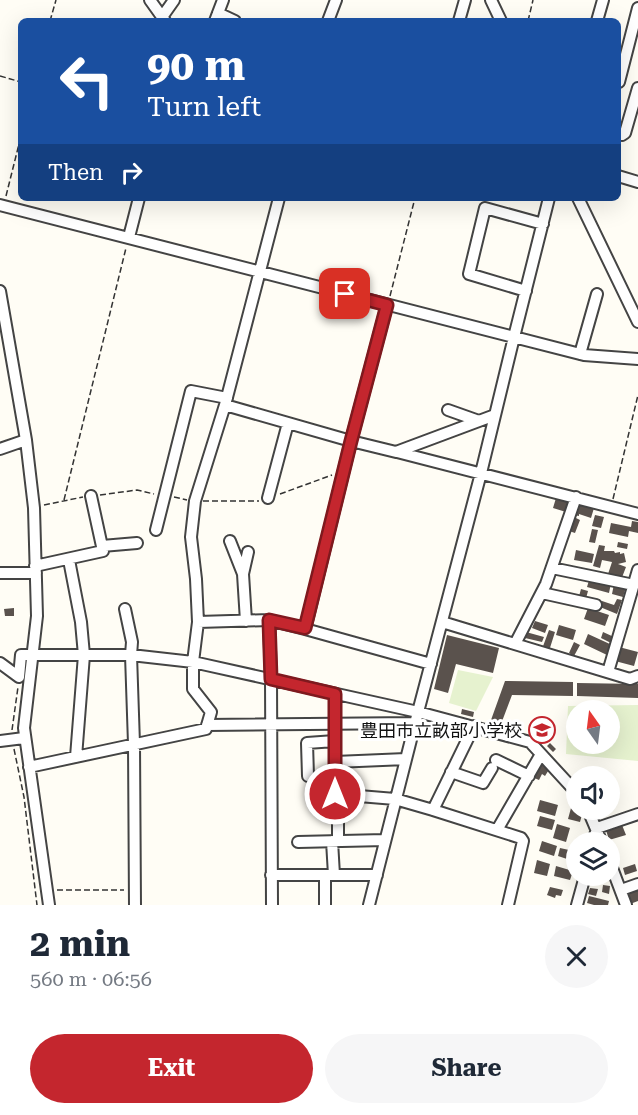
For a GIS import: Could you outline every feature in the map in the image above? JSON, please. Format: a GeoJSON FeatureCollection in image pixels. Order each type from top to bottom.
{"type":"FeatureCollection","features":[{"type":"Feature","properties":{"kind":"street"},"geometry":{"type":"LineString","coordinates":[[150,0],[163,18]]}},
{"type":"Feature","properties":{"kind":"street"},"geometry":{"type":"LineString","coordinates":[[165,18],[174,0]]}},
{"type":"Feature","properties":{"kind":"street"},"geometry":{"type":"LineString","coordinates":[[217,17],[223,0]]}},
{"type":"Feature","properties":{"kind":"street"},"geometry":{"type":"LineString","coordinates":[[329,18],[336,0]]}},
{"type":"Feature","properties":{"kind":"street"},"geometry":{"type":"LineString","coordinates":[[460,18],[465,0]]}},
{"type":"Feature","properties":{"kind":"street"},"geometry":{"type":"LineString","coordinates":[[491,0],[500,18]]}},
{"type":"Feature","properties":{"kind":"street"},"geometry":{"type":"LineString","coordinates":[[598,18],[603,0]]}},
{"type":"Feature","properties":{"kind":"street"},"geometry":{"type":"LineString","coordinates":[[621,71],[638,8]]}},
{"type":"Feature","properties":{"kind":"street"},"geometry":{"type":"LineString","coordinates":[[621,83],[638,88],[625,133],[621,135]]}},
{"type":"Feature","properties":{"kind":"street"},"geometry":{"type":"LineString","coordinates":[[621,177],[638,182]]}},
{"type":"Feature","properties":{"kind":"street"},"geometry":{"type":"LineString","coordinates":[[129,237],[138,201]]}},
{"type":"Feature","properties":{"kind":"street"},"geometry":{"type":"LineString","coordinates":[[29,767],[206,729],[211,712],[193,689],[193,662],[198,622],[191,537],[195,501],[226,402],[278,201]]}},
{"type":"Feature","properties":{"kind":"street"},"geometry":{"type":"LineString","coordinates":[[369,905],[481,473],[548,201]]}},
{"type":"Feature","properties":{"kind":"street"},"geometry":{"type":"LineString","coordinates":[[579,201],[638,322]]}},
{"type":"Feature","properties":{"kind":"street"},"geometry":{"type":"LineString","coordinates":[[2,205],[580,354],[638,359]]}},
{"type":"Feature","properties":{"kind":"street"},"geometry":{"type":"LineString","coordinates":[[525,291],[469,274],[485,208],[543,224]]}},
{"type":"Feature","properties":{"kind":"street"},"geometry":{"type":"LineString","coordinates":[[0,291],[26,440],[34,508],[37,616],[24,738],[49,905]]}},
{"type":"Feature","properties":{"kind":"street"},"geometry":{"type":"LineString","coordinates":[[580,354],[597,294]]}},
{"type":"Feature","properties":{"kind":"street"},"geometry":{"type":"LineString","coordinates":[[305,628],[387,305]]}},
{"type":"Feature","properties":{"kind":"street"},"geometry":{"type":"LineString","coordinates":[[156,530],[191,391],[351,441],[638,514]]}},
{"type":"Feature","properties":{"kind":"street"},"geometry":{"type":"LineString","coordinates":[[448,410],[479,421]]}},
{"type":"Feature","properties":{"kind":"street"},"geometry":{"type":"LineString","coordinates":[[396,452],[495,415]]}},
{"type":"Feature","properties":{"kind":"street"},"geometry":{"type":"LineString","coordinates":[[268,498],[288,423]]}},
{"type":"Feature","properties":{"kind":"street"},"geometry":{"type":"LineString","coordinates":[[0,448],[26,440]]}},
{"type":"Feature","properties":{"kind":"street"},"geometry":{"type":"LineString","coordinates":[[0,573],[36,569],[103,551],[91,495]]}},
{"type":"Feature","properties":{"kind":"street"},"geometry":{"type":"LineString","coordinates":[[514,644],[542,593],[576,497]]}},
{"type":"Feature","properties":{"kind":"street"},"geometry":{"type":"LineString","coordinates":[[230,541],[243,574]]}},
{"type":"Feature","properties":{"kind":"street"},"geometry":{"type":"LineString","coordinates":[[102,546],[137,543]]}},
{"type":"Feature","properties":{"kind":"street"},"geometry":{"type":"LineString","coordinates":[[246,621],[243,574],[248,552]]}},
{"type":"Feature","properties":{"kind":"street"},"geometry":{"type":"LineString","coordinates":[[69,560],[81,622],[84,655],[76,757]]}},
{"type":"Feature","properties":{"kind":"street"},"geometry":{"type":"LineString","coordinates":[[552,568],[634,585]]}},
{"type":"Feature","properties":{"kind":"street"},"geometry":{"type":"LineString","coordinates":[[609,672],[638,570]]}},
{"type":"Feature","properties":{"kind":"street"},"geometry":{"type":"LineString","coordinates":[[542,593],[596,605]]}},
{"type":"Feature","properties":{"kind":"street"},"geometry":{"type":"LineString","coordinates":[[125,609],[132,642],[135,905]]}},
{"type":"Feature","properties":{"kind":"street"},"geometry":{"type":"LineString","coordinates":[[198,622],[269,620],[431,664]]}},
{"type":"Feature","properties":{"kind":"street"},"geometry":{"type":"LineString","coordinates":[[269,620],[272,905]]}},
{"type":"Feature","properties":{"kind":"street"},"geometry":{"type":"LineString","coordinates":[[442,622],[630,679],[638,676]]}},
{"type":"Feature","properties":{"kind":"street"},"geometry":{"type":"LineString","coordinates":[[0,663],[19,677],[21,655],[131,655],[193,662],[335,694],[416,717],[474,726],[530,742],[566,781]]}},
{"type":"Feature","properties":{"kind":"street"},"geometry":{"type":"LineString","coordinates":[[335,694],[335,794],[395,799],[522,838],[508,905]]}},
{"type":"Feature","properties":{"kind":"street"},"geometry":{"type":"LineString","coordinates":[[207,725],[335,723],[416,717]]}},
{"type":"Feature","properties":{"kind":"street"},"geometry":{"type":"LineString","coordinates":[[433,810],[474,726]]}},
{"type":"Feature","properties":{"kind":"street"},"geometry":{"type":"LineString","coordinates":[[0,741],[24,738]]}},
{"type":"Feature","properties":{"kind":"street"},"geometry":{"type":"LineString","coordinates":[[308,776],[307,743],[335,741]]}},
{"type":"Feature","properties":{"kind":"street"},"geometry":{"type":"LineString","coordinates":[[497,830],[541,754]]}},
{"type":"Feature","properties":{"kind":"street"},"geometry":{"type":"LineString","coordinates":[[335,762],[406,759]]}},
{"type":"Feature","properties":{"kind":"street"},"geometry":{"type":"LineString","coordinates":[[451,772],[483,783],[494,764],[529,776]]}},
{"type":"Feature","properties":{"kind":"street"},"geometry":{"type":"LineString","coordinates":[[597,828],[638,814]]}},
{"type":"Feature","properties":{"kind":"street"},"geometry":{"type":"LineString","coordinates":[[325,905],[338,819]]}},
{"type":"Feature","properties":{"kind":"street"},"geometry":{"type":"LineString","coordinates":[[593,820],[598,832]]}},
{"type":"Feature","properties":{"kind":"street"},"geometry":{"type":"LineString","coordinates":[[596,832],[597,828]]}},
{"type":"Feature","properties":{"kind":"street"},"geometry":{"type":"LineString","coordinates":[[298,842],[385,840]]}},
{"type":"Feature","properties":{"kind":"street"},"geometry":{"type":"LineString","coordinates":[[272,875],[377,875]]}},
{"type":"Feature","properties":{"kind":"street"},"geometry":{"type":"LineString","coordinates":[[621,890],[638,884]]}},
{"type":"Feature","properties":{"kind":"street"},"geometry":{"type":"LineString","coordinates":[[577,905],[582,886]]}},
{"type":"Feature","properties":{"kind":"street"},"geometry":{"type":"LineString","coordinates":[[619,886],[626,905]]}},
{"type":"Feature","properties":{"kind":"path"},"geometry":{"type":"LineString","coordinates":[[51,18],[56,0]]}},
{"type":"Feature","properties":{"kind":"path"},"geometry":{"type":"LineString","coordinates":[[529,18],[533,0]]}},
{"type":"Feature","properties":{"kind":"path"},"geometry":{"type":"LineString","coordinates":[[0,76],[18,80]]}},
{"type":"Feature","properties":{"kind":"path"},"geometry":{"type":"LineString","coordinates":[[2,205],[18,147]]}},
{"type":"Feature","properties":{"kind":"path"},"geometry":{"type":"LineString","coordinates":[[387,305],[414,201]]}},
{"type":"Feature","properties":{"kind":"path"},"geometry":{"type":"LineString","coordinates":[[64,501],[129,237]]}},
{"type":"Feature","properties":{"kind":"path"},"geometry":{"type":"LineString","coordinates":[[611,507],[638,395]]}},
{"type":"Feature","properties":{"kind":"path"},"geometry":{"type":"LineString","coordinates":[[34,508],[91,495],[137,490],[195,501]]}},
{"type":"Feature","properties":{"kind":"path"},"geometry":{"type":"LineString","coordinates":[[47,890],[135,890]]}},
{"type":"Feature","properties":{"kind":"green space"},"geometry":{"type":"Polygon","coordinates":[[[458,670],[493,677],[476,711],[449,703],[458,670]]]}},
{"type":"Feature","properties":{"kind":"green space"},"geometry":{"type":"Polygon","coordinates":[[[620,705],[638,705],[638,761],[566,754],[620,754],[620,705]]]}},
{"type":"Feature","properties":{"kind":"building"},"geometry":{"type":"Polygon","coordinates":[[[556,498],[568,502],[566,512],[553,508],[556,498]]]}},
{"type":"Feature","properties":{"kind":"building"},"geometry":{"type":"Polygon","coordinates":[[[577,504],[594,508],[591,518],[579,514],[579,516],[574,515],[577,504]]]}},
{"type":"Feature","properties":{"kind":"building"},"geometry":{"type":"Polygon","coordinates":[[[595,515],[604,517],[601,528],[592,526],[595,515]]]}},
{"type":"Feature","properties":{"kind":"building"},"geometry":{"type":"Polygon","coordinates":[[[574,517],[580,520],[575,533],[569,531],[574,517]]]}},
{"type":"Feature","properties":{"kind":"building"},"geometry":{"type":"Polygon","coordinates":[[[632,521],[638,522],[638,533],[629,531],[628,537],[609,533],[611,523],[631,527],[632,521]]]}},
{"type":"Feature","properties":{"kind":"building"},"geometry":{"type":"Polygon","coordinates":[[[592,529],[598,530],[595,543],[589,542],[592,529]]]}},
{"type":"Feature","properties":{"kind":"building"},"geometry":{"type":"Polygon","coordinates":[[[618,542],[628,544],[627,549],[617,547],[618,542]]]}},
{"type":"Feature","properties":{"kind":"building"},"geometry":{"type":"Polygon","coordinates":[[[599,545],[605,546],[604,551],[624,553],[626,562],[618,564],[626,567],[621,580],[607,577],[612,562],[602,560],[600,568],[593,566],[599,545]]]}},
{"type":"Feature","properties":{"kind":"building"},"geometry":{"type":"Polygon","coordinates":[[[576,550],[594,554],[592,563],[574,560],[576,550]]]}},
{"type":"Feature","properties":{"kind":"building"},"geometry":{"type":"Polygon","coordinates":[[[590,577],[611,583],[609,593],[587,587],[590,577]]]}},
{"type":"Feature","properties":{"kind":"building"},"geometry":{"type":"Polygon","coordinates":[[[614,584],[626,587],[623,597],[612,594],[614,584]]]}},
{"type":"Feature","properties":{"kind":"building"},"geometry":{"type":"Polygon","coordinates":[[[581,589],[588,591],[585,602],[578,600],[581,589]]]}},
{"type":"Feature","properties":{"kind":"building"},"geometry":{"type":"Polygon","coordinates":[[[617,599],[622,600],[617,614],[600,607],[602,601],[614,605],[617,599]]]}},
{"type":"Feature","properties":{"kind":"building"},"geometry":{"type":"Polygon","coordinates":[[[14,608],[14,616],[5,616],[4,609],[14,608]]]}},
{"type":"Feature","properties":{"kind":"building"},"geometry":{"type":"Polygon","coordinates":[[[588,608],[609,615],[605,626],[584,619],[588,608]]]}},
{"type":"Feature","properties":{"kind":"building"},"geometry":{"type":"Polygon","coordinates":[[[535,621],[548,625],[545,633],[532,628],[535,621]]]}},
{"type":"Feature","properties":{"kind":"building"},"geometry":{"type":"Polygon","coordinates":[[[559,625],[576,630],[573,640],[556,635],[559,625]]]}},
{"type":"Feature","properties":{"kind":"building"},"geometry":{"type":"Polygon","coordinates":[[[549,630],[555,632],[549,651],[542,649],[549,630]]]}},
{"type":"Feature","properties":{"kind":"building"},"geometry":{"type":"Polygon","coordinates":[[[526,632],[544,637],[542,642],[525,638],[526,632]]]}},
{"type":"Feature","properties":{"kind":"building"},"geometry":{"type":"Polygon","coordinates":[[[603,632],[614,637],[611,643],[601,638],[603,632]]]}},
{"type":"Feature","properties":{"kind":"building"},"geometry":{"type":"Polygon","coordinates":[[[588,634],[612,645],[607,655],[584,644],[588,634]]]}},
{"type":"Feature","properties":{"kind":"building"},"geometry":{"type":"Polygon","coordinates":[[[447,635],[499,648],[493,673],[456,664],[448,693],[434,689],[447,635]]]}},
{"type":"Feature","properties":{"kind":"building"},"geometry":{"type":"Polygon","coordinates":[[[574,642],[580,645],[574,656],[569,653],[574,642]]]}},
{"type":"Feature","properties":{"kind":"building"},"geometry":{"type":"Polygon","coordinates":[[[619,647],[638,652],[634,666],[615,661],[619,647]]]}},
{"type":"Feature","properties":{"kind":"building"},"geometry":{"type":"Polygon","coordinates":[[[505,681],[573,682],[573,696],[512,695],[501,724],[491,720],[505,681]]]}},
{"type":"Feature","properties":{"kind":"building"},"geometry":{"type":"Polygon","coordinates":[[[577,683],[638,684],[638,698],[577,696],[577,683]]]}},
{"type":"Feature","properties":{"kind":"building"},"geometry":{"type":"Polygon","coordinates":[[[462,709],[474,712],[473,717],[461,714],[462,709]]]}},
{"type":"Feature","properties":{"kind":"building"},"geometry":{"type":"Polygon","coordinates":[[[533,724],[549,733],[544,740],[529,732],[533,724]]]}},
{"type":"Feature","properties":{"kind":"building"},"geometry":{"type":"Polygon","coordinates":[[[550,743],[556,749],[553,752],[547,746],[550,743]]]}},
{"type":"Feature","properties":{"kind":"building"},"geometry":{"type":"Polygon","coordinates":[[[540,763],[550,768],[545,776],[542,774],[539,780],[532,777],[540,763]]]}},
{"type":"Feature","properties":{"kind":"building"},"geometry":{"type":"Polygon","coordinates":[[[540,800],[558,805],[555,816],[537,811],[540,800]]]}},
{"type":"Feature","properties":{"kind":"building"},"geometry":{"type":"Polygon","coordinates":[[[540,816],[555,820],[552,830],[537,826],[540,816]]]}},
{"type":"Feature","properties":{"kind":"building"},"geometry":{"type":"Polygon","coordinates":[[[557,824],[570,828],[569,832],[566,832],[566,842],[553,838],[557,824]]]}},
{"type":"Feature","properties":{"kind":"building"},"geometry":{"type":"Polygon","coordinates":[[[622,825],[626,835],[620,837],[620,832],[607,832],[606,830],[622,825]]]}},
{"type":"Feature","properties":{"kind":"building"},"geometry":{"type":"Polygon","coordinates":[[[542,841],[557,846],[554,856],[539,851],[542,841]]]}},
{"type":"Feature","properties":{"kind":"building"},"geometry":{"type":"Polygon","coordinates":[[[560,848],[566,849],[566,859],[558,856],[560,848]]]}},
{"type":"Feature","properties":{"kind":"building"},"geometry":{"type":"Polygon","coordinates":[[[537,860],[550,864],[547,876],[534,873],[537,860]]]}},
{"type":"Feature","properties":{"kind":"building"},"geometry":{"type":"Polygon","coordinates":[[[635,864],[637,871],[625,875],[623,868],[635,864]]]}},
{"type":"Feature","properties":{"kind":"building"},"geometry":{"type":"Polygon","coordinates":[[[556,866],[566,869],[566,879],[554,876],[556,866]]]}},
{"type":"Feature","properties":{"kind":"building"},"geometry":{"type":"Polygon","coordinates":[[[603,886],[610,886],[609,894],[602,892],[603,886]]]}},
{"type":"Feature","properties":{"kind":"building"},"geometry":{"type":"Polygon","coordinates":[[[550,887],[563,890],[561,896],[556,895],[555,898],[547,895],[550,887]]]}},
{"type":"Feature","properties":{"kind":"building"},"geometry":{"type":"Polygon","coordinates":[[[590,888],[598,889],[596,896],[588,894],[590,888]]]}},
{"type":"Feature","properties":{"kind":"building"},"geometry":{"type":"Polygon","coordinates":[[[638,890],[638,901],[630,904],[626,894],[638,890]]]}},
{"type":"Feature","properties":{"kind":"building"},"geometry":{"type":"Polygon","coordinates":[[[589,896],[609,901],[608,905],[587,903],[589,896]]]}},
{"type":"Feature","properties":{"kind":"place","name":"豊田市立畝部小学校"},"geometry":{"type":"Point","coordinates":[542,730]}},
{"type":"Feature","properties":{"kind":"route"},"geometry":{"type":"LineString","coordinates":[[335,794],[335,694],[271,679],[269,620],[305,628],[387,305],[345,294]]}}]}
